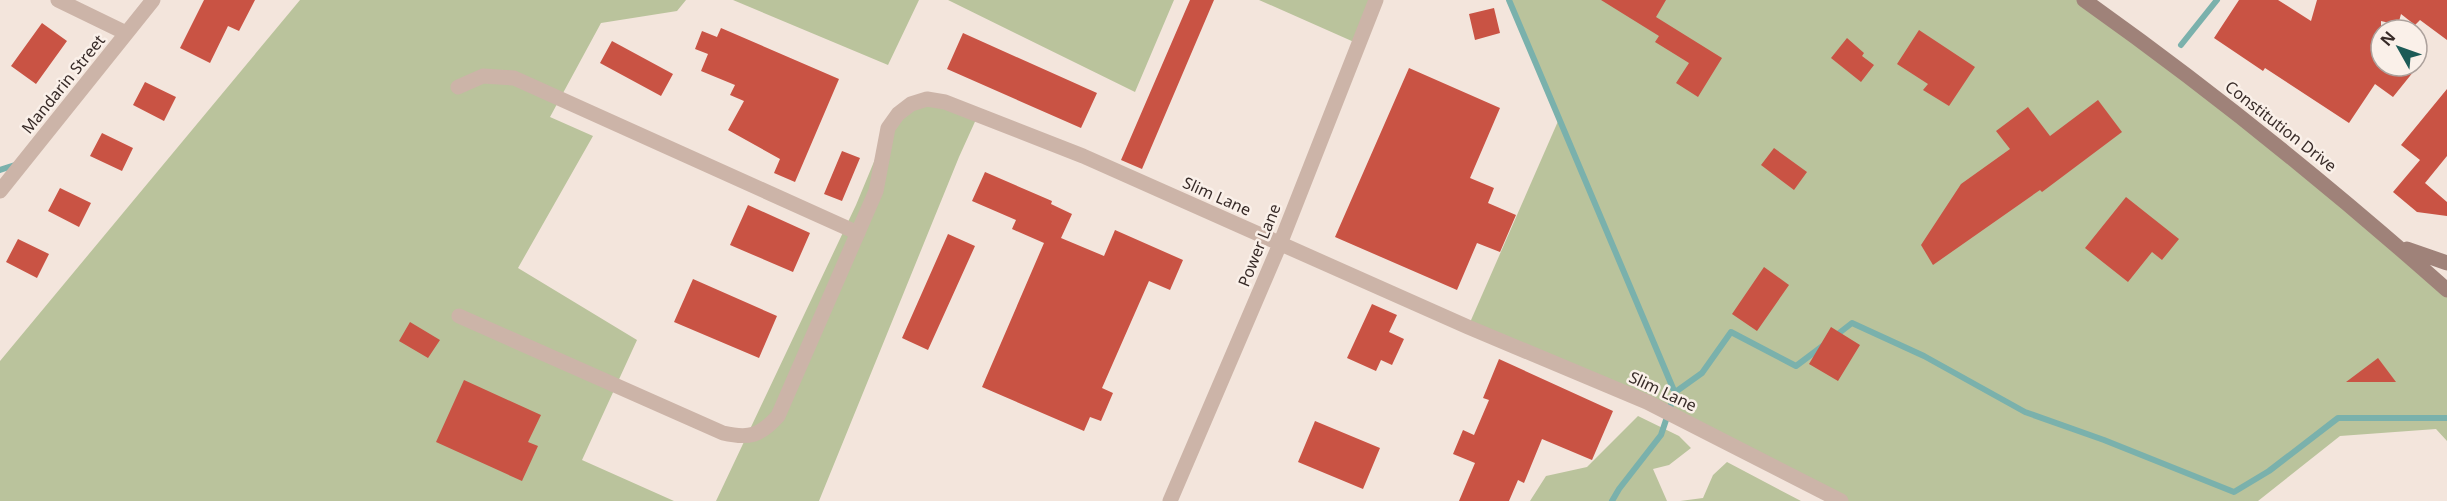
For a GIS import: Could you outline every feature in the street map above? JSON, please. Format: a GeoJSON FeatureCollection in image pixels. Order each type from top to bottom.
{"type":"FeatureCollection","features":[{"type":"Feature","properties":{"kind":"main road","name":"Constitution Drive"},"geometry":{"type":"LineString","coordinates":[[2084,0],[2158,52],[2242,118],[2398,246],[2447,290]]}},
{"type":"Feature","properties":{"kind":"main road"},"geometry":{"type":"LineString","coordinates":[[2398,246],[2447,263]]}},
{"type":"Feature","properties":{"kind":"street"},"geometry":{"type":"LineString","coordinates":[[58,0],[126,33]]}},
{"type":"Feature","properties":{"kind":"street","name":"Mandarin Street"},"geometry":{"type":"LineString","coordinates":[[1,187],[153,0]]}},
{"type":"Feature","properties":{"kind":"street","name":"Power Lane"},"geometry":{"type":"LineString","coordinates":[[1170,501],[1280,244],[1376,0]]}},
{"type":"Feature","properties":{"kind":"street"},"geometry":{"type":"LineString","coordinates":[[458,87],[483,76],[514,78],[858,233]]}},
{"type":"Feature","properties":{"kind":"street","name":"Slim Lane"},"geometry":{"type":"LineString","coordinates":[[459,316],[723,433],[736,436],[756,435],[766,429],[778,416],[858,233],[876,191],[888,128],[898,114],[911,104],[927,99],[945,102],[1083,156],[1280,244],[1656,406],[1841,501]]}},
{"type":"Feature","properties":{"kind":"green space"},"geometry":{"type":"Polygon","coordinates":[[[300,0],[686,0],[677,11],[601,23],[550,117],[593,136],[518,268],[637,340],[582,460],[674,501],[0,501],[0,361],[300,0]]]}},
{"type":"Feature","properties":{"kind":"green space"},"geometry":{"type":"Polygon","coordinates":[[[733,0],[919,0],[888,65],[733,0]]]}},
{"type":"Feature","properties":{"kind":"green space"},"geometry":{"type":"Polygon","coordinates":[[[948,0],[1174,0],[1135,92],[948,0]]]}},
{"type":"Feature","properties":{"kind":"green space"},"geometry":{"type":"Polygon","coordinates":[[[1259,0],[1373,0],[1354,42],[1259,0]]]}},
{"type":"Feature","properties":{"kind":"green space"},"geometry":{"type":"Polygon","coordinates":[[[1509,0],[2084,0],[2447,290],[2447,441],[2436,429],[2340,436],[2258,501],[1841,501],[1647,402],[1468,327],[1559,119],[1509,0]]]}},
{"type":"Feature","properties":{"kind":"green space"},"geometry":{"type":"Polygon","coordinates":[[[927,99],[978,115],[819,501],[716,501],[856,205],[888,128],[927,99]]]}},
{"type":"Feature","properties":{"kind":"green space"},"geometry":{"type":"Polygon","coordinates":[[[1638,416],[1679,436],[1691,448],[1669,465],[1653,469],[1667,501],[1530,501],[1546,476],[1587,467],[1638,416]]]}},
{"type":"Feature","properties":{"kind":"green space"},"geometry":{"type":"Polygon","coordinates":[[[1727,462],[1801,501],[1680,501],[1703,498],[1713,475],[1727,462]]]}},
{"type":"Feature","properties":{"kind":"building"},"geometry":{"type":"Polygon","coordinates":[[[204,0],[255,0],[239,31],[228,26],[210,63],[180,48],[204,0]]]}},
{"type":"Feature","properties":{"kind":"building"},"geometry":{"type":"Polygon","coordinates":[[[1190,0],[1214,0],[1142,169],[1121,160],[1190,0]]]}},
{"type":"Feature","properties":{"kind":"building"},"geometry":{"type":"Polygon","coordinates":[[[1601,0],[1666,0],[1656,17],[1722,58],[1698,97],[1676,83],[1689,63],[1655,42],[1659,36],[1601,0]]]}},
{"type":"Feature","properties":{"kind":"building"},"geometry":{"type":"Polygon","coordinates":[[[2239,0],[2278,0],[2311,21],[2317,0],[2447,0],[2447,40],[2429,27],[2429,18],[2406,18],[2401,14],[2400,18],[2369,18],[2369,78],[2408,78],[2393,97],[2375,84],[2349,123],[2265,68],[2263,71],[2214,38],[2239,0]]]}},
{"type":"Feature","properties":{"kind":"building"},"geometry":{"type":"Polygon","coordinates":[[[1494,8],[1500,33],[1475,40],[1469,14],[1494,8]]]}},
{"type":"Feature","properties":{"kind":"building"},"geometry":{"type":"Polygon","coordinates":[[[42,23],[67,41],[36,84],[11,66],[42,23]]]}},
{"type":"Feature","properties":{"kind":"building"},"geometry":{"type":"Polygon","coordinates":[[[721,28],[839,79],[795,182],[774,173],[780,159],[728,130],[744,101],[730,95],[735,85],[701,71],[708,54],[695,49],[702,31],[717,37],[721,28]]]}},
{"type":"Feature","properties":{"kind":"building"},"geometry":{"type":"Polygon","coordinates":[[[1919,30],[1975,67],[1949,106],[1923,90],[1928,84],[1897,64],[1919,30]]]}},
{"type":"Feature","properties":{"kind":"building"},"geometry":{"type":"Polygon","coordinates":[[[963,33],[1097,93],[1081,128],[947,69],[963,33]]]}},
{"type":"Feature","properties":{"kind":"building"},"geometry":{"type":"Polygon","coordinates":[[[1847,38],[1864,53],[1862,56],[1874,65],[1861,82],[1831,58],[1847,38]]]}},
{"type":"Feature","properties":{"kind":"building"},"geometry":{"type":"Polygon","coordinates":[[[612,41],[673,74],[661,96],[600,63],[612,41]]]}},
{"type":"Feature","properties":{"kind":"building"},"geometry":{"type":"Polygon","coordinates":[[[1409,68],[1500,108],[1470,178],[1494,188],[1488,203],[1516,215],[1500,252],[1477,243],[1457,290],[1335,237],[1409,68]]]}},
{"type":"Feature","properties":{"kind":"building"},"geometry":{"type":"Polygon","coordinates":[[[145,82],[176,97],[164,121],[133,105],[145,82]]]}},
{"type":"Feature","properties":{"kind":"building"},"geometry":{"type":"Polygon","coordinates":[[[2447,89],[2447,156],[2425,183],[2447,202],[2447,216],[2417,212],[2393,192],[2420,160],[2401,145],[2447,89]]]}},
{"type":"Feature","properties":{"kind":"building"},"geometry":{"type":"Polygon","coordinates":[[[2098,100],[2122,132],[2042,192],[2040,190],[1933,265],[1921,245],[1961,184],[2010,149],[1996,131],[2028,107],[2050,136],[2098,100]]]}},
{"type":"Feature","properties":{"kind":"building"},"geometry":{"type":"Polygon","coordinates":[[[102,133],[133,148],[122,171],[90,156],[102,133]]]}},
{"type":"Feature","properties":{"kind":"building"},"geometry":{"type":"Polygon","coordinates":[[[1774,148],[1807,172],[1794,190],[1761,165],[1774,148]]]}},
{"type":"Feature","properties":{"kind":"building"},"geometry":{"type":"Polygon","coordinates":[[[842,151],[860,158],[842,201],[824,194],[842,151]]]}},
{"type":"Feature","properties":{"kind":"building"},"geometry":{"type":"Polygon","coordinates":[[[985,172],[1052,201],[1051,204],[1072,214],[1061,238],[1104,256],[1115,230],[1183,260],[1170,290],[1149,281],[1102,388],[1113,393],[1101,421],[1090,417],[1084,431],[982,387],[1044,243],[1012,229],[1016,220],[972,201],[985,172]]]}},
{"type":"Feature","properties":{"kind":"building"},"geometry":{"type":"Polygon","coordinates":[[[60,188],[91,203],[79,227],[48,211],[60,188]]]}},
{"type":"Feature","properties":{"kind":"building"},"geometry":{"type":"Polygon","coordinates":[[[2126,197],[2179,239],[2162,260],[2152,252],[2128,282],[2085,248],[2126,197]]]}},
{"type":"Feature","properties":{"kind":"building"},"geometry":{"type":"Polygon","coordinates":[[[748,205],[810,233],[793,272],[730,245],[748,205]]]}},
{"type":"Feature","properties":{"kind":"building"},"geometry":{"type":"Polygon","coordinates":[[[948,234],[975,246],[928,350],[902,338],[948,234]]]}},
{"type":"Feature","properties":{"kind":"building"},"geometry":{"type":"Polygon","coordinates":[[[18,239],[49,254],[37,278],[6,262],[18,239]]]}},
{"type":"Feature","properties":{"kind":"building"},"geometry":{"type":"Polygon","coordinates":[[[1764,267],[1789,285],[1757,331],[1732,314],[1764,267]]]}},
{"type":"Feature","properties":{"kind":"building"},"geometry":{"type":"Polygon","coordinates":[[[693,279],[777,316],[759,358],[674,322],[693,279]]]}},
{"type":"Feature","properties":{"kind":"building"},"geometry":{"type":"Polygon","coordinates":[[[1372,304],[1397,315],[1389,332],[1404,339],[1392,365],[1381,360],[1376,371],[1347,358],[1372,304]]]}},
{"type":"Feature","properties":{"kind":"building"},"geometry":{"type":"Polygon","coordinates":[[[410,322],[440,340],[428,358],[399,341],[410,322]]]}},
{"type":"Feature","properties":{"kind":"building"},"geometry":{"type":"Polygon","coordinates":[[[1831,327],[1860,345],[1838,381],[1809,364],[1831,327]]]}},
{"type":"Feature","properties":{"kind":"building"},"geometry":{"type":"Polygon","coordinates":[[[2378,358],[2396,382],[2346,382],[2378,358]]]}},
{"type":"Feature","properties":{"kind":"building"},"geometry":{"type":"Polygon","coordinates":[[[1499,359],[1613,411],[1592,460],[1542,439],[1524,483],[1518,480],[1509,501],[1459,501],[1475,463],[1453,454],[1463,430],[1474,435],[1489,400],[1483,398],[1499,359]]]}},
{"type":"Feature","properties":{"kind":"building"},"geometry":{"type":"Polygon","coordinates":[[[464,380],[541,415],[528,442],[538,446],[522,481],[436,442],[464,380]]]}},
{"type":"Feature","properties":{"kind":"building"},"geometry":{"type":"Polygon","coordinates":[[[1315,421],[1380,448],[1363,489],[1298,462],[1315,421]]]}},
{"type":"Feature","properties":{"kind":"waterway"},"geometry":{"type":"LineString","coordinates":[[1509,0],[1675,393],[1661,435],[1612,501]]}},
{"type":"Feature","properties":{"kind":"waterway"},"geometry":{"type":"LineString","coordinates":[[2181,45],[2217,0]]}},
{"type":"Feature","properties":{"kind":"waterway"},"geometry":{"type":"LineString","coordinates":[[0,170],[15,165]]}},
{"type":"Feature","properties":{"kind":"waterway"},"geometry":{"type":"LineString","coordinates":[[1834,337],[1852,323],[1924,356],[2025,412],[2104,440],[2234,492],[2269,471],[2338,418],[2447,418]]}},
{"type":"Feature","properties":{"kind":"waterway"},"geometry":{"type":"LineString","coordinates":[[1674,393],[1702,373],[1731,332],[1796,366],[1824,345]]}}]}
